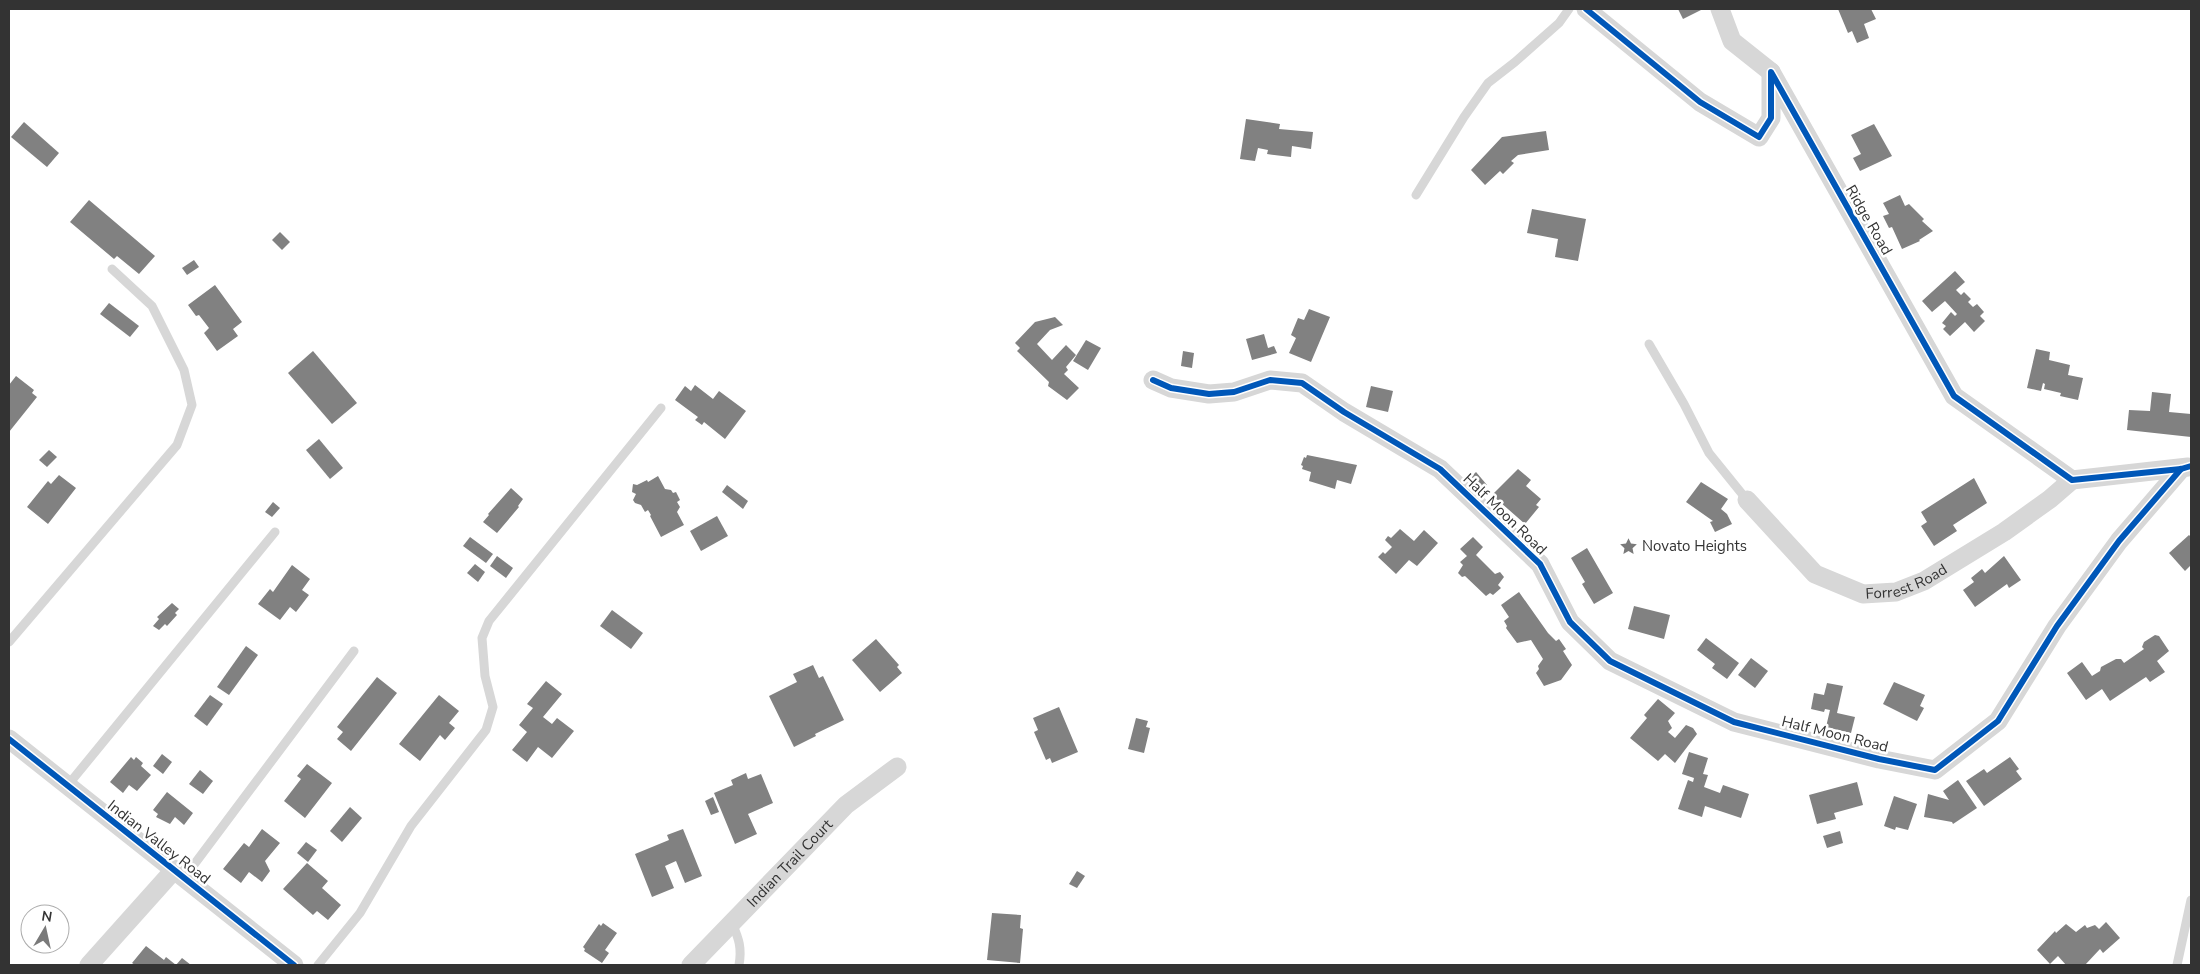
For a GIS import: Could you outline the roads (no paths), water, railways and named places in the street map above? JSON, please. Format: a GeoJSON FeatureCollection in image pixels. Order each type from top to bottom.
{"type":"FeatureCollection","features":[{"type":"Feature","properties":{"kind":"street"},"geometry":{"type":"LineString","coordinates":[[1586,9],[1700,102],[1759,137],[1771,118],[1771,72],[1732,41],[1720,9]]}},
{"type":"Feature","properties":{"kind":"street","name":"Ridge Road"},"geometry":{"type":"LineString","coordinates":[[1771,72],[1954,396],[2072,480]]}},
{"type":"Feature","properties":{"kind":"street","name":"Half Moon Road"},"geometry":{"type":"LineString","coordinates":[[1153,380],[1171,388],[1209,394],[1234,392],[1270,380],[1302,383],[1344,412],[1440,469],[1540,564],[1570,622],[1610,661],[1734,722],[1879,759],[1935,770],[1998,721],[2029,667],[2119,541],[2186,468]]}},
{"type":"Feature","properties":{"kind":"street"},"geometry":{"type":"LineString","coordinates":[[2072,480],[2186,468]]}},
{"type":"Feature","properties":{"kind":"street","name":"Forrest Road"},"geometry":{"type":"LineString","coordinates":[[1747,500],[1815,574],[1863,594],[1896,592],[1924,581],[2004,532],[2050,499],[2072,480]]}},
{"type":"Feature","properties":{"kind":"street","name":"Indian Valley Road"},"geometry":{"type":"LineString","coordinates":[[9,739],[294,965]]}},
{"type":"Feature","properties":{"kind":"street","name":"Indian Trail Court"},"geometry":{"type":"LineString","coordinates":[[690,965],[846,805],[897,767]]}},
{"type":"Feature","properties":{"kind":"street"},"geometry":{"type":"LineString","coordinates":[[89,965],[179,874]]}},
{"type":"Feature","properties":{"kind":"lane"},"geometry":{"type":"LineString","coordinates":[[1416,194],[1488,82],[1516,62],[1559,23],[1569,9]]}},
{"type":"Feature","properties":{"kind":"lane"},"geometry":{"type":"LineString","coordinates":[[9,642],[177,445],[192,405],[184,370],[152,306],[112,269]]}},
{"type":"Feature","properties":{"kind":"lane"},"geometry":{"type":"LineString","coordinates":[[1649,344],[1684,404],[1709,453],[1747,500]]}},
{"type":"Feature","properties":{"kind":"lane"},"geometry":{"type":"LineString","coordinates":[[318,965],[360,913],[411,826],[486,730],[493,706],[485,676],[482,638],[489,621],[661,408]]}},
{"type":"Feature","properties":{"kind":"lane"},"geometry":{"type":"LineString","coordinates":[[68,786],[275,532]]}},
{"type":"Feature","properties":{"kind":"lane"},"geometry":{"type":"LineString","coordinates":[[179,874],[354,651]]}},
{"type":"Feature","properties":{"kind":"lane"},"geometry":{"type":"LineString","coordinates":[[2177,965],[2191,900]]}},
{"type":"Feature","properties":{"kind":"lane"},"geometry":{"type":"LineString","coordinates":[[732,923],[740,939],[742,951],[739,965]]}},
{"type":"Feature","properties":{"kind":"place","name":"Novato Heights"},"geometry":{"type":"Point","coordinates":[1628,546]}}]}
